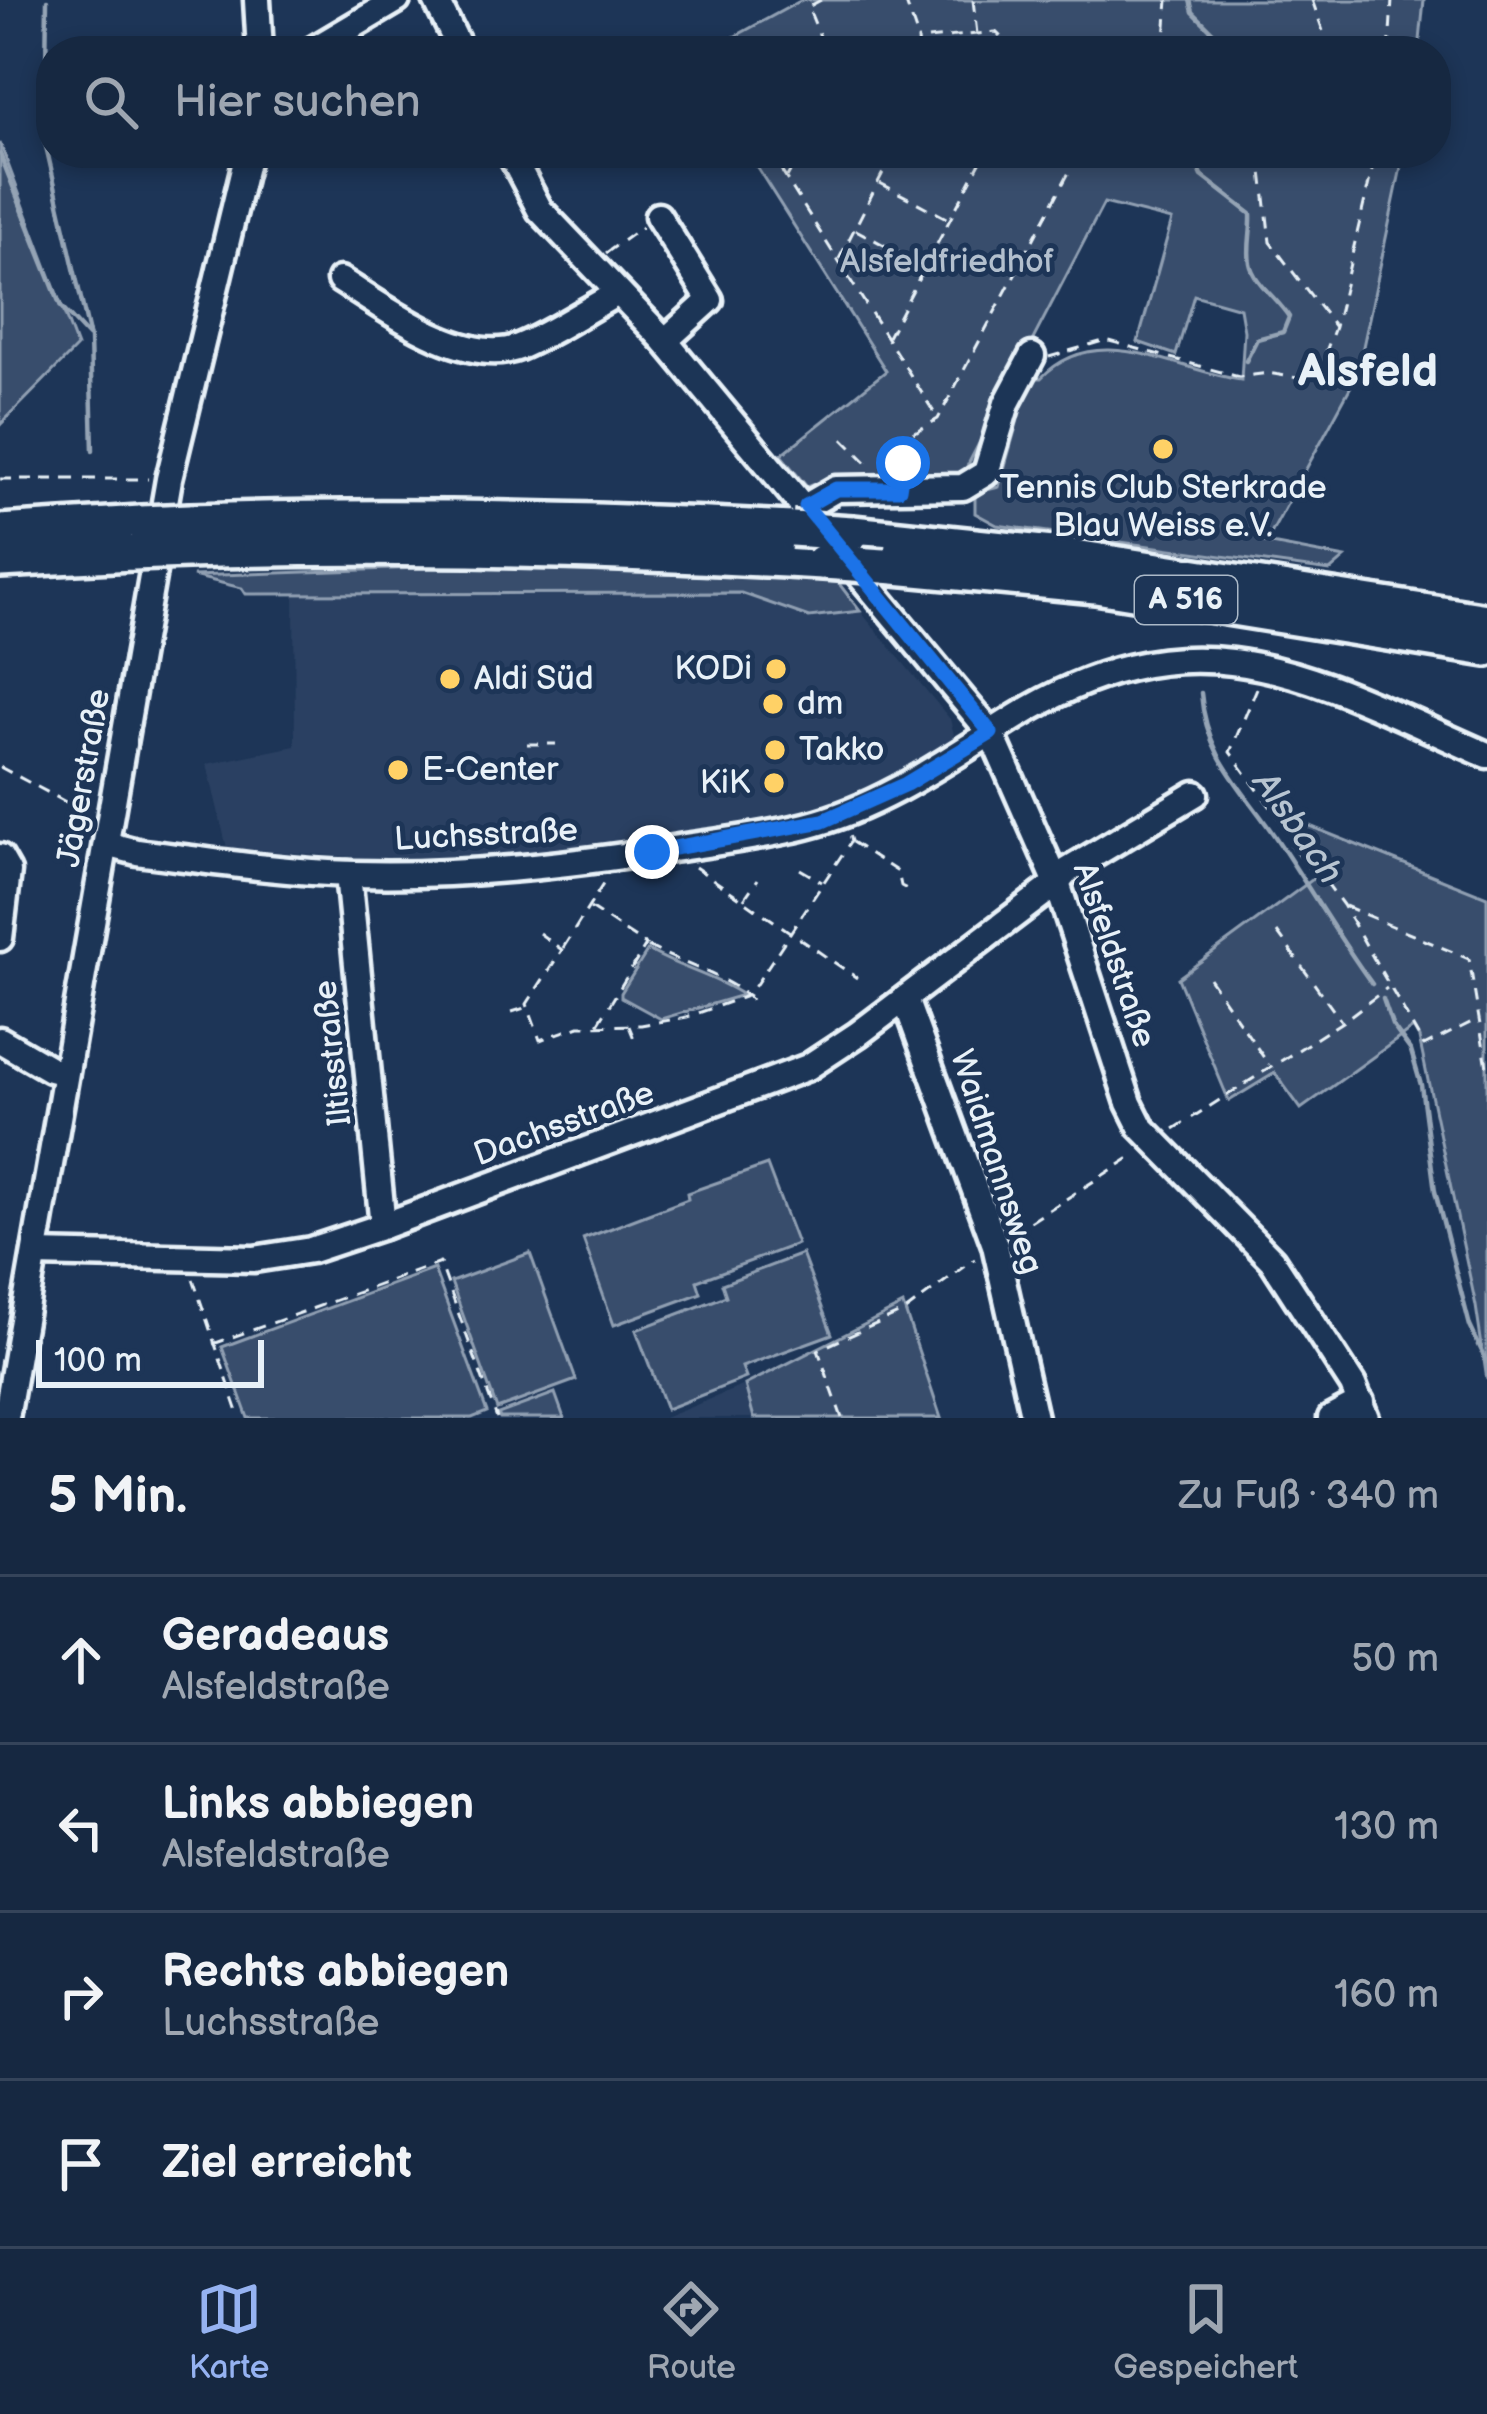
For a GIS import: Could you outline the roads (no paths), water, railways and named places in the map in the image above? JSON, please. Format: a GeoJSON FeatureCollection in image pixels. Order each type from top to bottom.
{"type":"FeatureCollection","features":[{"type":"Feature","properties":{"kind":"highway","name":"A 516"},"geometry":{"type":"LineString","coordinates":[[0,532],[189,536],[356,517],[799,518],[852,533],[1062,555],[1487,621]]}},
{"type":"Feature","properties":{"kind":"highway","name":"A 516"},"geometry":{"type":"LineString","coordinates":[[189,536],[356,547],[576,549],[884,566],[1096,586],[1487,649]]}},
{"type":"Feature","properties":{"kind":"highway","name":"A 516"},"geometry":{"type":"LineString","coordinates":[[0,560],[136,538]]}},
{"type":"Feature","properties":{"kind":"street"},"geometry":{"type":"LineString","coordinates":[[257,0],[259,36]]}},
{"type":"Feature","properties":{"kind":"street"},"geometry":{"type":"LineString","coordinates":[[337,36],[398,0]]}},
{"type":"Feature","properties":{"kind":"street"},"geometry":{"type":"LineString","coordinates":[[436,0],[453,36]]}},
{"type":"Feature","properties":{"kind":"street","name":"Jägerstraße"},"geometry":{"type":"LineString","coordinates":[[6,1418],[169,479],[244,168]]}},
{"type":"Feature","properties":{"kind":"street","name":"Alsfeldstraße"},"geometry":{"type":"LineString","coordinates":[[518,168],[540,210],[665,341],[799,518],[991,733],[1058,884],[1129,1103],[1153,1143],[1272,1260],[1364,1410]]}},
{"type":"Feature","properties":{"kind":"street"},"geometry":{"type":"LineString","coordinates":[[658,216],[710,300],[665,341]]}},
{"type":"Feature","properties":{"kind":"street"},"geometry":{"type":"LineString","coordinates":[[340,280],[398,317],[476,352],[517,348],[618,292]]}},
{"type":"Feature","properties":{"kind":"street"},"geometry":{"type":"LineString","coordinates":[[799,518],[836,489],[889,480],[963,487],[986,473],[1007,403],[1032,356]]}},
{"type":"Feature","properties":{"kind":"street","name":"Luchsstraße"},"geometry":{"type":"LineString","coordinates":[[108,835],[137,852],[348,874],[508,871],[770,834],[844,813],[906,784],[1074,684],[1130,667],[1206,660],[1266,666],[1308,677],[1487,754]]}},
{"type":"Feature","properties":{"kind":"street","name":"Dachsstraße"},"geometry":{"type":"LineString","coordinates":[[34,1254],[187,1260],[311,1250],[783,1078],[833,1052],[1058,884],[1067,872],[1195,794]]}},
{"type":"Feature","properties":{"kind":"street"},"geometry":{"type":"LineString","coordinates":[[0,857],[8,871],[0,938]]}},
{"type":"Feature","properties":{"kind":"street","name":"Iltisstraße"},"geometry":{"type":"LineString","coordinates":[[348,874],[383,1226]]}},
{"type":"Feature","properties":{"kind":"street","name":"Waidmannsweg"},"geometry":{"type":"LineString","coordinates":[[905,999],[995,1245],[1034,1418]]}},
{"type":"Feature","properties":{"kind":"street"},"geometry":{"type":"LineString","coordinates":[[0,1040],[65,1073]]}},
{"type":"Feature","properties":{"kind":"street"},"geometry":{"type":"LineString","coordinates":[[1330,1418],[1364,1410]]}},
{"type":"Feature","properties":{"kind":"waterway"},"geometry":{"type":"LineString","coordinates":[[46,36],[47,0]]}},
{"type":"Feature","properties":{"kind":"waterway","name":"Alsbach"},"geometry":{"type":"LineString","coordinates":[[1190,0],[1193,12],[1215,36]]}},
{"type":"Feature","properties":{"kind":"waterway"},"geometry":{"type":"LineString","coordinates":[[0,154],[61,307],[88,336]]}},
{"type":"Feature","properties":{"kind":"waterway"},"geometry":{"type":"LineString","coordinates":[[51,168],[90,338],[93,451]]}},
{"type":"Feature","properties":{"kind":"waterway","name":"Alsbach"},"geometry":{"type":"LineString","coordinates":[[1199,168],[1202,176],[1251,214],[1252,270],[1289,317],[1283,332],[1257,339],[1246,361]]}},
{"type":"Feature","properties":{"kind":"waterway","name":"Alsbach"},"geometry":{"type":"LineString","coordinates":[[1201,693],[1210,737],[1219,755],[1372,984]]}},
{"type":"Feature","properties":{"kind":"waterway","name":"Alsbach"},"geometry":{"type":"LineString","coordinates":[[1383,999],[1392,1025],[1411,1051],[1421,1085],[1435,1191],[1470,1326],[1487,1362]]}},
{"type":"Feature","properties":{"kind":"place","name":"Tennis Club Sterkrade Blau Weiss e.V."},"geometry":{"type":"Point","coordinates":[1163,449]}},
{"type":"Feature","properties":{"kind":"place","name":"KODi"},"geometry":{"type":"Point","coordinates":[776,669]}},
{"type":"Feature","properties":{"kind":"place","name":"Aldi Süd"},"geometry":{"type":"Point","coordinates":[450,679]}},
{"type":"Feature","properties":{"kind":"place","name":"dm"},"geometry":{"type":"Point","coordinates":[773,704]}},
{"type":"Feature","properties":{"kind":"place","name":"Takko"},"geometry":{"type":"Point","coordinates":[775,750]}},
{"type":"Feature","properties":{"kind":"place","name":"E-Center"},"geometry":{"type":"Point","coordinates":[398,770]}},
{"type":"Feature","properties":{"kind":"place","name":"KiK"},"geometry":{"type":"Point","coordinates":[774,783]}},
{"type":"Feature","properties":{"kind":"district","name":"Alsfeld"},"geometry":{"type":"Point","coordinates":[1368,372]}},
{"type":"Feature","properties":{"kind":"park label","name":"Alsfeldfriedhof"},"geometry":{"type":"Point","coordinates":[947,262]}}]}
